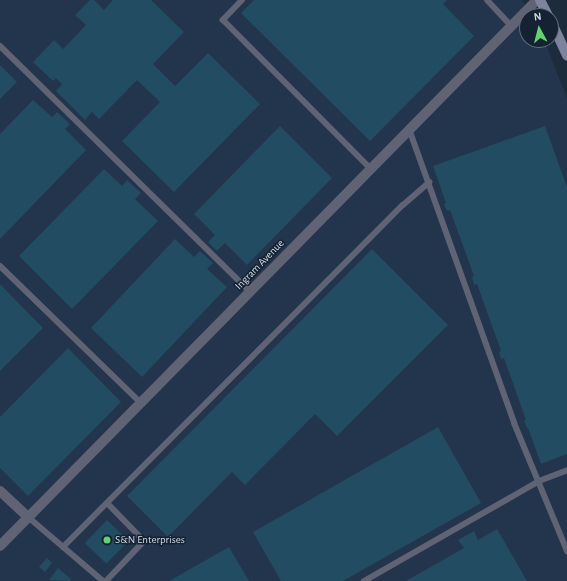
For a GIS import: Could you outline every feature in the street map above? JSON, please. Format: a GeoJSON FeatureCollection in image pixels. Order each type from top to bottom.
{"type":"FeatureCollection","features":[{"type":"Feature","properties":{"kind":"main road"},"geometry":{"type":"LineString","coordinates":[[559,38],[567,55]]}},
{"type":"Feature","properties":{"kind":"street","name":"Ingram Avenue"},"geometry":{"type":"LineString","coordinates":[[0,546],[142,403],[370,168],[511,26],[539,0]]}},
{"type":"Feature","properties":{"kind":"street"},"geometry":{"type":"LineString","coordinates":[[0,492],[28,517]]}},
{"type":"Feature","properties":{"kind":"lane"},"geometry":{"type":"LineString","coordinates":[[242,0],[223,20],[370,168]]}},
{"type":"Feature","properties":{"kind":"lane"},"geometry":{"type":"LineString","coordinates":[[487,0],[511,26]]}},
{"type":"Feature","properties":{"kind":"lane"},"geometry":{"type":"LineString","coordinates":[[0,46],[250,292]]}},
{"type":"Feature","properties":{"kind":"lane"},"geometry":{"type":"LineString","coordinates":[[409,129],[514,423],[567,552]]}},
{"type":"Feature","properties":{"kind":"lane"},"geometry":{"type":"LineString","coordinates":[[63,547],[403,205],[429,182]]}},
{"type":"Feature","properties":{"kind":"lane"},"geometry":{"type":"LineString","coordinates":[[0,266],[142,403]]}},
{"type":"Feature","properties":{"kind":"lane"},"geometry":{"type":"LineString","coordinates":[[364,581],[539,481],[567,470]]}},
{"type":"Feature","properties":{"kind":"lane"},"geometry":{"type":"LineString","coordinates":[[106,581],[144,541],[107,503]]}},
{"type":"Feature","properties":{"kind":"lane"},"geometry":{"type":"LineString","coordinates":[[28,517],[103,581]]}},
{"type":"Feature","properties":{"kind":"shaded area"},"geometry":{"type":"Polygon","coordinates":[[[0,0],[522,0],[526,8],[519,8],[519,48],[547,48],[567,98],[567,581],[0,581],[0,0]]]}},
{"type":"Feature","properties":{"kind":"building"},"geometry":{"type":"Polygon","coordinates":[[[90,0],[94,0],[104,10],[113,0],[151,0],[184,32],[153,64],[175,86],[208,53],[260,104],[174,192],[122,141],[160,102],[137,80],[99,119],[92,112],[85,120],[56,91],[62,84],[56,78],[53,81],[33,62],[54,40],[63,49],[86,25],[75,15],[90,0]]]}},
{"type":"Feature","properties":{"kind":"building"},"geometry":{"type":"Polygon","coordinates":[[[254,0],[447,0],[443,4],[474,36],[370,141],[241,13],[254,0]]]}},
{"type":"Feature","properties":{"kind":"building"},"geometry":{"type":"Polygon","coordinates":[[[0,65],[17,82],[0,99],[0,65]]]}},
{"type":"Feature","properties":{"kind":"building"},"geometry":{"type":"Polygon","coordinates":[[[33,100],[52,117],[57,112],[70,124],[65,129],[86,150],[0,239],[0,134],[33,100]]]}},
{"type":"Feature","properties":{"kind":"building"},"geometry":{"type":"Polygon","coordinates":[[[280,126],[332,178],[247,265],[225,243],[217,251],[208,242],[215,235],[194,214],[280,126]]]}},
{"type":"Feature","properties":{"kind":"building"},"geometry":{"type":"Polygon","coordinates":[[[545,126],[567,187],[567,454],[541,464],[524,421],[526,420],[504,358],[501,359],[499,352],[501,351],[477,284],[474,285],[472,277],[474,276],[450,210],[447,211],[444,204],[446,203],[433,166],[545,126]]]}},
{"type":"Feature","properties":{"kind":"building"},"geometry":{"type":"Polygon","coordinates":[[[104,169],[122,186],[127,180],[141,193],[135,199],[158,221],[72,309],[19,256],[104,169]]]}},
{"type":"Feature","properties":{"kind":"building"},"geometry":{"type":"Polygon","coordinates":[[[175,239],[194,257],[200,251],[213,263],[207,269],[227,287],[142,377],[91,328],[175,239]]]}},
{"type":"Feature","properties":{"kind":"building"},"geometry":{"type":"Polygon","coordinates":[[[372,249],[448,325],[337,436],[315,414],[245,485],[232,472],[168,537],[127,496],[372,249]]]}},
{"type":"Feature","properties":{"kind":"building"},"geometry":{"type":"Polygon","coordinates":[[[0,284],[43,328],[0,371],[0,284]]]}},
{"type":"Feature","properties":{"kind":"building"},"geometry":{"type":"Polygon","coordinates":[[[68,348],[121,402],[28,496],[0,468],[0,417],[68,348]]]}},
{"type":"Feature","properties":{"kind":"building"},"geometry":{"type":"Polygon","coordinates":[[[438,427],[481,503],[343,581],[281,581],[253,532],[438,427]]]}},
{"type":"Feature","properties":{"kind":"building"},"geometry":{"type":"Polygon","coordinates":[[[107,520],[129,541],[106,564],[85,543],[107,520]]]}},
{"type":"Feature","properties":{"kind":"building"},"geometry":{"type":"Polygon","coordinates":[[[497,529],[527,581],[406,581],[464,548],[458,540],[474,531],[478,540],[497,529]]]}},
{"type":"Feature","properties":{"kind":"building"},"geometry":{"type":"Polygon","coordinates":[[[229,547],[249,581],[169,581],[229,547]]]}},
{"type":"Feature","properties":{"kind":"building"},"geometry":{"type":"Polygon","coordinates":[[[47,558],[52,563],[45,572],[39,567],[47,558]]]}},
{"type":"Feature","properties":{"kind":"building"},"geometry":{"type":"Polygon","coordinates":[[[58,568],[71,579],[70,581],[49,580],[58,568]]]}},
{"type":"Feature","properties":{"kind":"place","name":"S&N Enterprises"},"geometry":{"type":"Point","coordinates":[107,540]}}]}
